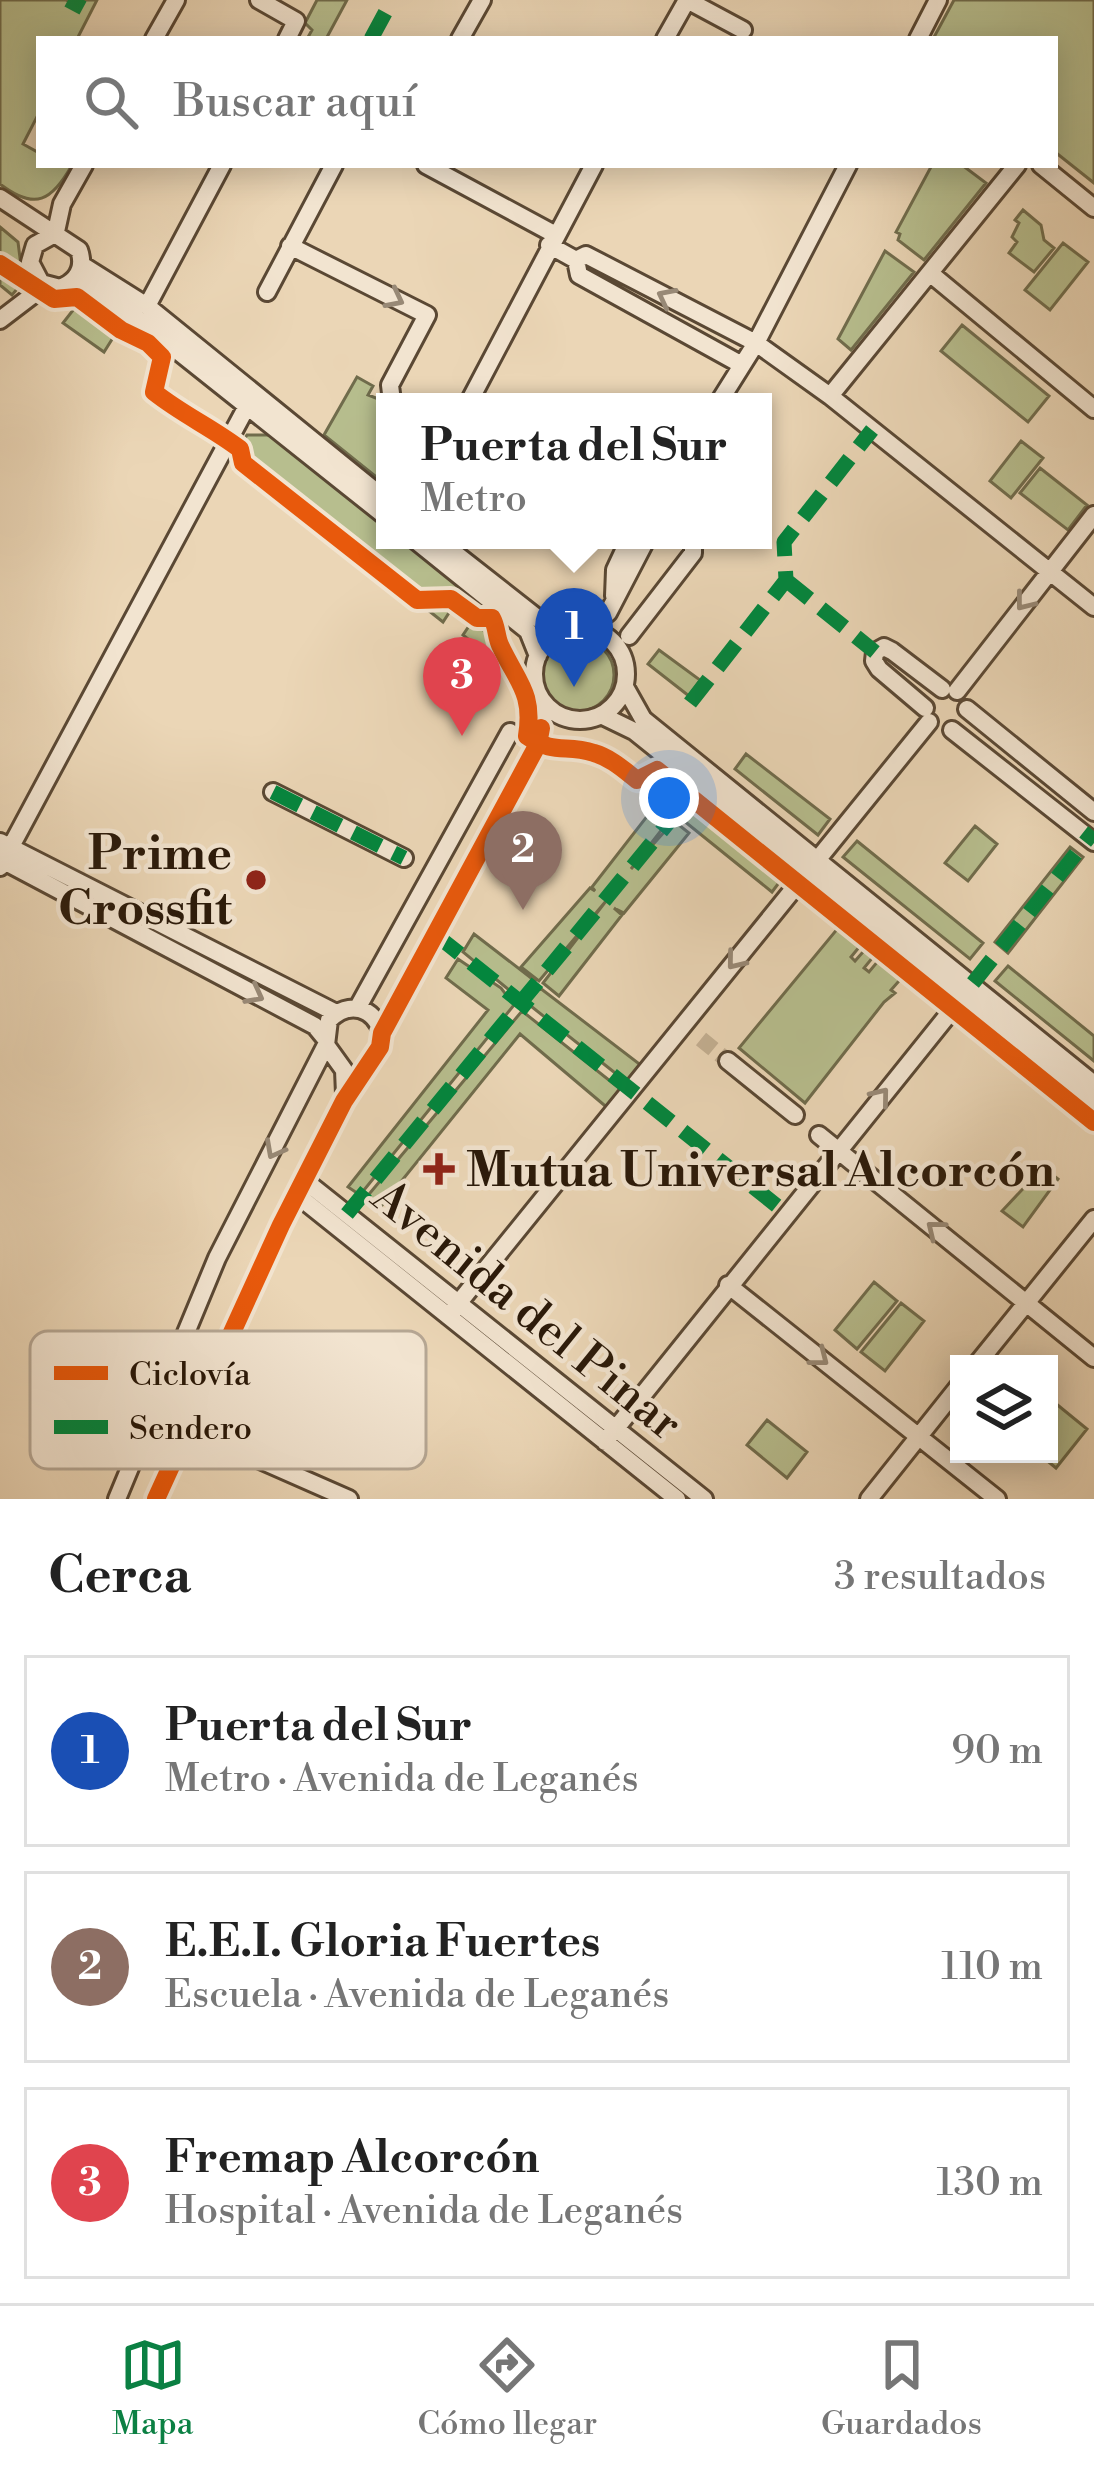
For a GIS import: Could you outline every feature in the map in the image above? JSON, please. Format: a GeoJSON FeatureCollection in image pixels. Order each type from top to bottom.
{"type":"FeatureCollection","features":[{"type":"Feature","properties":{"kind":"street"},"geometry":{"type":"LineString","coordinates":[[156,36],[176,0]]}},
{"type":"Feature","properties":{"kind":"street"},"geometry":{"type":"LineString","coordinates":[[259,0],[296,20],[288,36]]}},
{"type":"Feature","properties":{"kind":"street"},"geometry":{"type":"LineString","coordinates":[[462,36],[482,0]]}},
{"type":"Feature","properties":{"kind":"street"},"geometry":{"type":"LineString","coordinates":[[667,36],[687,0],[743,30]]}},
{"type":"Feature","properties":{"kind":"street"},"geometry":{"type":"LineString","coordinates":[[920,36],[938,0]]}},
{"type":"Feature","properties":{"kind":"street"},"geometry":{"type":"LineString","coordinates":[[0,320],[38,291],[40,283],[30,262],[35,245],[54,235],[62,204],[82,168]]}},
{"type":"Feature","properties":{"kind":"street"},"geometry":{"type":"LineString","coordinates":[[147,306],[219,168]]}},
{"type":"Feature","properties":{"kind":"street"},"geometry":{"type":"LineString","coordinates":[[267,292],[332,168]]}},
{"type":"Feature","properties":{"kind":"street"},"geometry":{"type":"LineString","coordinates":[[431,168],[552,240],[576,260],[579,275],[742,364]]}},
{"type":"Feature","properties":{"kind":"street"},"geometry":{"type":"LineString","coordinates":[[474,393],[592,168]]}},
{"type":"Feature","properties":{"kind":"street"},"geometry":{"type":"LineString","coordinates":[[724,393],[756,343],[846,168]]}},
{"type":"Feature","properties":{"kind":"street"},"geometry":{"type":"LineString","coordinates":[[830,396],[1016,168]]}},
{"type":"Feature","properties":{"kind":"street"},"geometry":{"type":"LineString","coordinates":[[1045,168],[1094,208]]}},
{"type":"Feature","properties":{"kind":"street"},"geometry":{"type":"LineString","coordinates":[[0,198],[74,243],[79,271],[91,282],[376,509]]}},
{"type":"Feature","properties":{"kind":"street"},"geometry":{"type":"LineString","coordinates":[[0,209],[35,245]]}},
{"type":"Feature","properties":{"kind":"street"},"geometry":{"type":"LineString","coordinates":[[290,246],[427,315],[390,385],[391,393]]}},
{"type":"Feature","properties":{"kind":"street"},"geometry":{"type":"LineString","coordinates":[[576,260],[586,255],[756,343],[830,396],[1094,608]]}},
{"type":"Feature","properties":{"kind":"street"},"geometry":{"type":"LineString","coordinates":[[79,271],[147,306],[376,492]]}},
{"type":"Feature","properties":{"kind":"street"},"geometry":{"type":"LineString","coordinates":[[40,283],[60,287],[79,271]]}},
{"type":"Feature","properties":{"kind":"street"},"geometry":{"type":"LineString","coordinates":[[931,274],[1094,409]]}},
{"type":"Feature","properties":{"kind":"street"},"geometry":{"type":"LineString","coordinates":[[3,855],[246,408]]}},
{"type":"Feature","properties":{"kind":"street"},"geometry":{"type":"LineString","coordinates":[[453,1310],[813,865],[927,715],[934,693],[949,690],[1094,515]]}},
{"type":"Feature","properties":{"kind":"street"},"geometry":{"type":"LineString","coordinates":[[233,1331],[344,1101],[380,1047],[382,1033],[538,744],[543,712],[535,683],[538,656],[529,632],[426,549]]}},
{"type":"Feature","properties":{"kind":"street"},"geometry":{"type":"LineString","coordinates":[[449,549],[545,624],[562,631],[586,628],[619,637]]}},
{"type":"Feature","properties":{"kind":"street"},"geometry":{"type":"LineString","coordinates":[[538,744],[575,720],[601,715],[620,699],[625,661],[611,607],[615,570],[624,549]]}},
{"type":"Feature","properties":{"kind":"street"},"geometry":{"type":"LineString","coordinates":[[586,628],[611,607],[641,549]]}},
{"type":"Feature","properties":{"kind":"street"},"geometry":{"type":"LineString","coordinates":[[619,637],[694,549]]}},
{"type":"Feature","properties":{"kind":"street"},"geometry":{"type":"LineString","coordinates":[[538,656],[562,631]]}},
{"type":"Feature","properties":{"kind":"street"},"geometry":{"type":"LineString","coordinates":[[1094,812],[949,690],[892,651],[884,647],[875,652],[879,669],[936,728],[952,730],[1094,842]]}},
{"type":"Feature","properties":{"kind":"street"},"geometry":{"type":"LineString","coordinates":[[625,687],[643,719],[964,995],[1094,1100]]}},
{"type":"Feature","properties":{"kind":"street"},"geometry":{"type":"LineString","coordinates":[[540,698],[561,716],[575,720]]}},
{"type":"Feature","properties":{"kind":"street"},"geometry":{"type":"LineString","coordinates":[[952,730],[960,726],[967,709]]}},
{"type":"Feature","properties":{"kind":"street"},"geometry":{"type":"LineString","coordinates":[[601,715],[634,731],[1094,1084]]}},
{"type":"Feature","properties":{"kind":"street"},"geometry":{"type":"LineString","coordinates":[[364,1010],[510,732]]}},
{"type":"Feature","properties":{"kind":"street"},"geometry":{"type":"LineString","coordinates":[[273,792],[404,858]]}},
{"type":"Feature","properties":{"kind":"street"},"geometry":{"type":"LineString","coordinates":[[3,855],[336,1013],[400,999]]}},
{"type":"Feature","properties":{"kind":"street"},"geometry":{"type":"LineString","coordinates":[[3,855],[315,1026],[344,1070],[344,1101]]}},
{"type":"Feature","properties":{"kind":"street"},"geometry":{"type":"LineString","coordinates":[[611,1436],[964,995]]}},
{"type":"Feature","properties":{"kind":"street"},"geometry":{"type":"LineString","coordinates":[[364,1010],[382,1033]]}},
{"type":"Feature","properties":{"kind":"street"},"geometry":{"type":"LineString","coordinates":[[187,1331],[217,1258],[328,1047],[329,1019],[336,1013]]}},
{"type":"Feature","properties":{"kind":"street"},"geometry":{"type":"LineString","coordinates":[[684,1025],[701,1039]]}},
{"type":"Feature","properties":{"kind":"street"},"geometry":{"type":"LineString","coordinates":[[328,1047],[346,1064],[371,1059]]}},
{"type":"Feature","properties":{"kind":"street"},"geometry":{"type":"LineString","coordinates":[[728,1061],[795,1115]]}},
{"type":"Feature","properties":{"kind":"street"},"geometry":{"type":"LineString","coordinates":[[819,1136],[1094,1358]]}},
{"type":"Feature","properties":{"kind":"street","name":"Avenida del Pinar"},"geometry":{"type":"LineString","coordinates":[[300,1188],[611,1436],[676,1494],[704,1499]]}},
{"type":"Feature","properties":{"kind":"street"},"geometry":{"type":"LineString","coordinates":[[984,1355],[1094,1219]]}},
{"type":"Feature","properties":{"kind":"street"},"geometry":{"type":"LineString","coordinates":[[728,1285],[997,1499]]}},
{"type":"Feature","properties":{"kind":"street"},"geometry":{"type":"LineString","coordinates":[[869,1499],[950,1398]]}},
{"type":"Feature","properties":{"kind":"street"},"geometry":{"type":"LineString","coordinates":[[117,1499],[129,1469]]}},
{"type":"Feature","properties":{"kind":"street"},"geometry":{"type":"LineString","coordinates":[[156,1499],[169,1469]]}},
{"type":"Feature","properties":{"kind":"street"},"geometry":{"type":"LineString","coordinates":[[281,1469],[349,1499]]}},
{"type":"Feature","properties":{"kind":"green space"},"geometry":{"type":"Polygon","coordinates":[[[0,0],[66,0],[73,4],[97,0],[79,36],[36,36],[36,119],[23,144],[36,151],[36,168],[70,168],[42,198],[23,197],[0,184],[0,0]]]}},
{"type":"Feature","properties":{"kind":"green space"},"geometry":{"type":"Polygon","coordinates":[[[317,0],[347,0],[328,36],[309,36],[312,30],[305,23],[317,0]]]}},
{"type":"Feature","properties":{"kind":"green space"},"geometry":{"type":"Polygon","coordinates":[[[954,0],[1094,0],[1094,183],[1058,154],[1058,36],[935,36],[954,0]]]}},
{"type":"Feature","properties":{"kind":"green space"},"geometry":{"type":"Polygon","coordinates":[[[930,168],[966,168],[986,183],[924,260],[898,240],[896,232],[930,168]]]}},
{"type":"Feature","properties":{"kind":"green space"},"geometry":{"type":"Polygon","coordinates":[[[1023,210],[1041,225],[1044,240],[1054,248],[1034,272],[1009,253],[1017,242],[1012,237],[1019,223],[1015,220],[1023,210]]]}},
{"type":"Feature","properties":{"kind":"green space"},"geometry":{"type":"Polygon","coordinates":[[[0,227],[18,242],[23,282],[12,295],[0,285],[0,227]]]}},
{"type":"Feature","properties":{"kind":"green space"},"geometry":{"type":"Polygon","coordinates":[[[1063,243],[1088,262],[1050,310],[1025,290],[1063,243]]]}},
{"type":"Feature","properties":{"kind":"green space"},"geometry":{"type":"Polygon","coordinates":[[[885,251],[914,272],[851,350],[838,339],[885,251]]]}},
{"type":"Feature","properties":{"kind":"green space"},"geometry":{"type":"Polygon","coordinates":[[[77,305],[116,333],[104,352],[63,323],[77,305]]]}},
{"type":"Feature","properties":{"kind":"green space"},"geometry":{"type":"Polygon","coordinates":[[[962,325],[1049,396],[1028,422],[941,351],[962,325]]]}},
{"type":"Feature","properties":{"kind":"green space"},"geometry":{"type":"Polygon","coordinates":[[[357,377],[373,386],[368,395],[376,398],[376,477],[324,435],[357,377]]]}},
{"type":"Feature","properties":{"kind":"green space"},"geometry":{"type":"Polygon","coordinates":[[[247,435],[272,435],[376,518],[376,549],[415,549],[465,588],[443,622],[234,456],[247,435]]]}},
{"type":"Feature","properties":{"kind":"green space"},"geometry":{"type":"Polygon","coordinates":[[[1021,441],[1043,458],[1011,498],[990,481],[1021,441]]]}},
{"type":"Feature","properties":{"kind":"green space"},"geometry":{"type":"Polygon","coordinates":[[[1040,468],[1087,505],[1068,530],[1020,493],[1040,468]]]}},
{"type":"Feature","properties":{"kind":"green space"},"geometry":{"type":"Polygon","coordinates":[[[473,620],[520,666],[515,677],[463,635],[473,620]]]}},
{"type":"Feature","properties":{"kind":"green space"},"geometry":{"type":"Polygon","coordinates":[[[578,639],[603,650],[614,675],[603,700],[578,711],[553,700],[542,675],[553,650],[578,639]]]}},
{"type":"Feature","properties":{"kind":"green space"},"geometry":{"type":"Polygon","coordinates":[[[659,650],[700,680],[689,696],[648,664],[659,650]]]}},
{"type":"Feature","properties":{"kind":"green space"},"geometry":{"type":"Polygon","coordinates":[[[746,754],[830,819],[818,835],[735,769],[746,754]]]}},
{"type":"Feature","properties":{"kind":"green space"},"geometry":{"type":"Polygon","coordinates":[[[676,788],[784,876],[772,892],[663,804],[676,788]]]}},
{"type":"Feature","properties":{"kind":"green space"},"geometry":{"type":"Polygon","coordinates":[[[655,806],[668,816],[667,823],[631,869],[674,821],[689,833],[624,913],[614,908],[622,915],[559,996],[543,983],[606,901],[539,981],[521,967],[590,888],[595,891],[592,887],[655,806]]]}},
{"type":"Feature","properties":{"kind":"green space"},"geometry":{"type":"Polygon","coordinates":[[[975,826],[997,844],[968,881],[945,863],[975,826]]]}},
{"type":"Feature","properties":{"kind":"green space"},"geometry":{"type":"Polygon","coordinates":[[[857,841],[983,943],[970,959],[843,857],[857,841]]]}},
{"type":"Feature","properties":{"kind":"green space"},"geometry":{"type":"Polygon","coordinates":[[[1070,847],[1083,857],[1008,953],[995,942],[1070,847]]]}},
{"type":"Feature","properties":{"kind":"green space"},"geometry":{"type":"Polygon","coordinates":[[[843,922],[865,940],[851,957],[855,961],[870,944],[878,951],[864,968],[869,972],[883,955],[906,973],[805,1103],[739,1048],[843,922]]]}},
{"type":"Feature","properties":{"kind":"green space"},"geometry":{"type":"Polygon","coordinates":[[[474,934],[535,981],[520,999],[463,952],[474,934]]]}},
{"type":"Feature","properties":{"kind":"green space"},"geometry":{"type":"Polygon","coordinates":[[[458,959],[501,988],[514,1005],[360,1195],[348,1187],[488,1010],[446,978],[458,959]]]}},
{"type":"Feature","properties":{"kind":"green space"},"geometry":{"type":"Polygon","coordinates":[[[1008,966],[1094,1036],[1094,1061],[995,981],[1008,966]]]}},
{"type":"Feature","properties":{"kind":"green space"},"geometry":{"type":"Polygon","coordinates":[[[540,988],[642,1066],[629,1084],[527,1003],[540,988]]]}},
{"type":"Feature","properties":{"kind":"green space"},"geometry":{"type":"Polygon","coordinates":[[[522,1011],[624,1092],[610,1110],[520,1034],[379,1209],[365,1199],[522,1011]]]}},
{"type":"Feature","properties":{"kind":"green space"},"geometry":{"type":"Polygon","coordinates":[[[1039,1164],[1058,1179],[1023,1227],[1002,1211],[1036,1175],[1039,1164]]]}},
{"type":"Feature","properties":{"kind":"green space"},"geometry":{"type":"Polygon","coordinates":[[[874,1282],[897,1301],[857,1349],[835,1330],[874,1282]]]}},
{"type":"Feature","properties":{"kind":"green space"},"geometry":{"type":"Polygon","coordinates":[[[901,1303],[924,1321],[885,1371],[861,1352],[901,1303]]]}},
{"type":"Feature","properties":{"kind":"green space"},"geometry":{"type":"Polygon","coordinates":[[[1058,1405],[1087,1429],[1056,1468],[1050,1463],[1058,1463],[1058,1405]]]}},
{"type":"Feature","properties":{"kind":"green space"},"geometry":{"type":"Polygon","coordinates":[[[767,1420],[807,1452],[787,1478],[747,1445],[767,1420]]]}},
{"type":"Feature","properties":{"kind":"tunnel"},"geometry":{"type":"LineString","coordinates":[[701,1039],[728,1061]]}},
{"type":"Feature","properties":{"kind":"marked path"},"geometry":{"type":"LineString","coordinates":[[68,0],[83,8]]}},
{"type":"Feature","properties":{"kind":"marked path"},"geometry":{"type":"LineString","coordinates":[[373,36],[392,0]]}},
{"type":"Feature","properties":{"kind":"marked path"},"geometry":{"type":"LineString","coordinates":[[690,703],[786,580],[784,542],[872,430]]}},
{"type":"Feature","properties":{"kind":"marked path"},"geometry":{"type":"LineString","coordinates":[[786,580],[875,652]]}},
{"type":"Feature","properties":{"kind":"marked path"},"geometry":{"type":"LineString","coordinates":[[273,792],[404,858]]}},
{"type":"Feature","properties":{"kind":"marked path"},"geometry":{"type":"LineString","coordinates":[[347,1214],[673,817],[649,796]]}},
{"type":"Feature","properties":{"kind":"marked path"},"geometry":{"type":"LineString","coordinates":[[973,983],[1094,831]]}},
{"type":"Feature","properties":{"kind":"marked path"},"geometry":{"type":"LineString","coordinates":[[436,935],[786,1213]]}},
{"type":"Feature","properties":{"kind":"cycle path"},"geometry":{"type":"LineString","coordinates":[[0,264],[54,299],[77,297],[121,330],[148,343],[162,357],[154,392],[240,449],[243,463],[417,600],[451,599],[477,618],[492,618],[526,698],[527,736],[553,748],[600,755],[637,780],[657,770],[1094,1122]]}},
{"type":"Feature","properties":{"kind":"cycle path"},"geometry":{"type":"LineString","coordinates":[[233,1331],[344,1101],[380,1047],[382,1033],[538,744],[541,728]]}},
{"type":"Feature","properties":{"kind":"cycle path"},"geometry":{"type":"LineString","coordinates":[[156,1499],[170,1469]]}},
{"type":"Feature","properties":{"kind":"place","name":"Puerta del Sur"},"geometry":{"type":"Point","coordinates":[574,687]}},
{"type":"Feature","properties":{"kind":"place","name":"Fremap Alcorcón"},"geometry":{"type":"Point","coordinates":[462,736]}},
{"type":"Feature","properties":{"kind":"place","name":"Prime Crossfit"},"geometry":{"type":"Point","coordinates":[256,880]}},
{"type":"Feature","properties":{"kind":"place","name":"E.E.I. Gloria Fuertes"},"geometry":{"type":"Point","coordinates":[523,910]}},
{"type":"Feature","properties":{"kind":"place","name":"Mutua Universal Alcorcón"},"geometry":{"type":"Point","coordinates":[439,1169]}}]}
